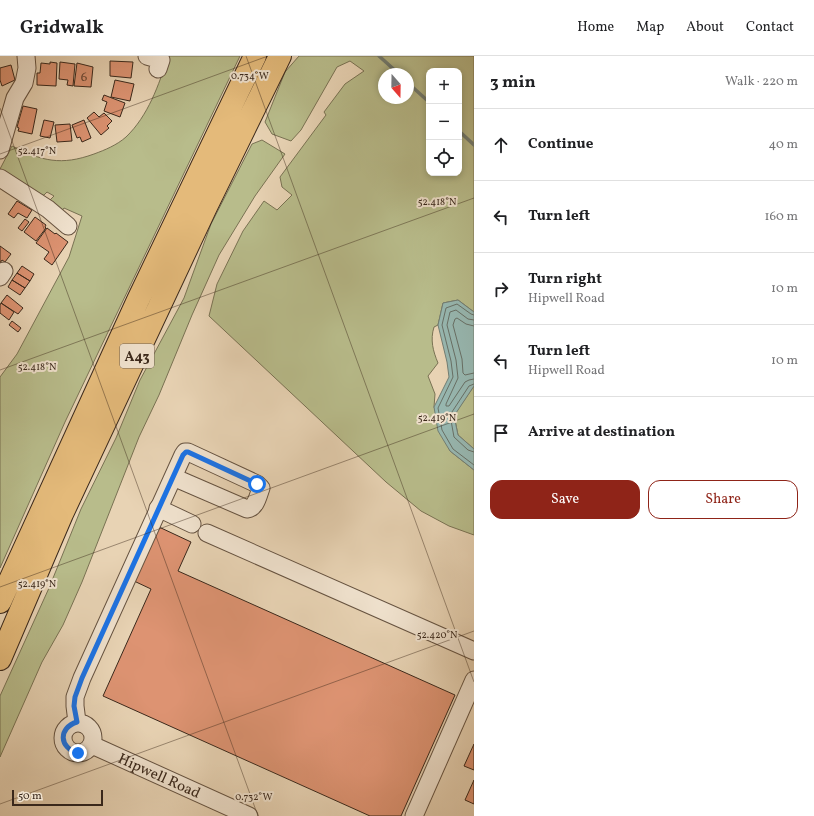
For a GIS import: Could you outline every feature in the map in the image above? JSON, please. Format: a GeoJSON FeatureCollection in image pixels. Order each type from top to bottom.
{"type":"FeatureCollection","features":[{"type":"Feature","properties":{"kind":"highway","name":"A43"},"geometry":{"type":"LineString","coordinates":[[0,602],[138,300],[255,56]]}},
{"type":"Feature","properties":{"kind":"highway","name":"A43"},"geometry":{"type":"LineString","coordinates":[[0,659],[62,514],[206,207],[280,56]]}},
{"type":"Feature","properties":{"kind":"street"},"geometry":{"type":"LineString","coordinates":[[0,150],[15,98],[24,83],[27,68],[26,56]]}},
{"type":"Feature","properties":{"kind":"street"},"geometry":{"type":"LineString","coordinates":[[147,56],[161,60],[158,69]]}},
{"type":"Feature","properties":{"kind":"street"},"geometry":{"type":"LineString","coordinates":[[0,178],[48,209],[68,226]]}},
{"type":"Feature","properties":{"kind":"street"},"geometry":{"type":"LineString","coordinates":[[77,722],[74,706],[75,697],[82,678],[158,508],[183,455],[188,452],[257,484],[261,488],[254,506],[246,509],[173,477]]}},
{"type":"Feature","properties":{"kind":"street"},"geometry":{"type":"LineString","coordinates":[[158,508],[192,524]]}},
{"type":"Feature","properties":{"kind":"street"},"geometry":{"type":"LineString","coordinates":[[206,533],[474,651]]}},
{"type":"Feature","properties":{"kind":"street"},"geometry":{"type":"LineString","coordinates":[[414,816],[474,680]]}},
{"type":"Feature","properties":{"kind":"street"},"geometry":{"type":"LineString","coordinates":[[77,722],[84,724],[92,730],[92,745],[88,749],[78,753],[68,749],[65,745],[64,732],[69,726],[77,722]]}},
{"type":"Feature","properties":{"kind":"street","name":"Hipwell Road"},"geometry":{"type":"LineString","coordinates":[[92,745],[249,816]]}},
{"type":"Feature","properties":{"kind":"green space"},"geometry":{"type":"Polygon","coordinates":[[[168,56],[240,56],[65,422],[0,568],[0,377],[17,354],[69,257],[82,216],[64,208],[61,212],[51,203],[50,200],[54,196],[47,192],[40,196],[0,173],[0,169],[12,146],[42,158],[61,161],[82,158],[107,149],[119,142],[134,129],[147,110],[157,89],[168,56]]]}},
{"type":"Feature","properties":{"kind":"green space"},"geometry":{"type":"Polygon","coordinates":[[[299,56],[474,56],[474,312],[458,300],[443,303],[438,325],[434,327],[432,336],[433,350],[438,363],[428,376],[435,394],[434,407],[450,451],[474,470],[474,535],[449,526],[421,511],[386,482],[209,316],[217,284],[243,231],[264,201],[277,210],[292,195],[282,187],[280,177],[326,115],[324,112],[345,84],[364,71],[350,61],[337,67],[301,130],[291,141],[272,134],[265,122],[285,72],[299,56]]]}},
{"type":"Feature","properties":{"kind":"green space"},"geometry":{"type":"Polygon","coordinates":[[[262,140],[285,154],[255,196],[219,255],[159,395],[139,437],[82,582],[63,625],[42,662],[0,757],[0,696],[49,588],[81,509],[116,438],[140,380],[184,298],[211,224],[252,144],[262,140]]]}},
{"type":"Feature","properties":{"kind":"green space"},"geometry":{"type":"Polygon","coordinates":[[[474,386],[474,449],[458,435],[454,415],[474,386]]]}},
{"type":"Feature","properties":{"kind":"water"},"geometry":{"type":"Polygon","coordinates":[[[458,300],[474,312],[474,386],[454,416],[458,435],[474,449],[474,470],[450,451],[438,431],[434,407],[449,377],[438,325],[443,303],[458,300]]]}},
{"type":"Feature","properties":{"kind":"building"},"geometry":{"type":"Polygon","coordinates":[[[110,61],[133,62],[131,78],[110,76],[110,61]]]}},
{"type":"Feature","properties":{"kind":"building"},"geometry":{"type":"Polygon","coordinates":[[[50,62],[57,63],[56,86],[37,85],[37,73],[40,73],[41,63],[50,64],[50,62]]]}},
{"type":"Feature","properties":{"kind":"building"},"geometry":{"type":"Polygon","coordinates":[[[60,62],[75,64],[73,86],[67,85],[68,80],[59,79],[60,62]]]}},
{"type":"Feature","properties":{"kind":"building"},"geometry":{"type":"Polygon","coordinates":[[[77,63],[93,67],[91,87],[74,86],[77,63]]]}},
{"type":"Feature","properties":{"kind":"building"},"geometry":{"type":"Polygon","coordinates":[[[11,65],[15,80],[2,86],[0,80],[0,68],[11,65]]]}},
{"type":"Feature","properties":{"kind":"building"},"geometry":{"type":"Polygon","coordinates":[[[115,80],[134,84],[130,101],[111,97],[115,80]]]}},
{"type":"Feature","properties":{"kind":"building"},"geometry":{"type":"Polygon","coordinates":[[[104,95],[125,103],[120,117],[104,111],[107,102],[102,100],[104,95]]]}},
{"type":"Feature","properties":{"kind":"building"},"geometry":{"type":"Polygon","coordinates":[[[23,106],[37,109],[32,134],[18,131],[19,128],[17,127],[23,106]]]}},
{"type":"Feature","properties":{"kind":"building"},"geometry":{"type":"Polygon","coordinates":[[[94,112],[99,117],[104,113],[112,121],[107,126],[109,128],[101,135],[87,118],[94,112]]]}},
{"type":"Feature","properties":{"kind":"building"},"geometry":{"type":"Polygon","coordinates":[[[44,120],[54,122],[50,138],[40,136],[44,120]]]}},
{"type":"Feature","properties":{"kind":"building"},"geometry":{"type":"Polygon","coordinates":[[[84,120],[91,138],[82,142],[80,137],[77,138],[72,125],[84,120]]]}},
{"type":"Feature","properties":{"kind":"building"},"geometry":{"type":"Polygon","coordinates":[[[70,124],[72,141],[57,142],[55,125],[70,124]]]}},
{"type":"Feature","properties":{"kind":"building"},"geometry":{"type":"Polygon","coordinates":[[[17,201],[32,210],[27,218],[18,213],[14,218],[8,214],[17,201]]]}},
{"type":"Feature","properties":{"kind":"building"},"geometry":{"type":"Polygon","coordinates":[[[35,217],[46,225],[46,228],[36,241],[24,232],[35,217]]]}},
{"type":"Feature","properties":{"kind":"building"},"geometry":{"type":"Polygon","coordinates":[[[25,219],[29,222],[22,231],[18,228],[25,219]]]}},
{"type":"Feature","properties":{"kind":"building"},"geometry":{"type":"Polygon","coordinates":[[[47,228],[68,242],[52,265],[44,259],[49,252],[36,243],[47,228]]]}},
{"type":"Feature","properties":{"kind":"building"},"geometry":{"type":"Polygon","coordinates":[[[0,246],[11,254],[5,262],[2,260],[0,263],[0,246]]]}},
{"type":"Feature","properties":{"kind":"building"},"geometry":{"type":"Polygon","coordinates":[[[22,266],[34,274],[30,281],[17,273],[22,266]]]}},
{"type":"Feature","properties":{"kind":"building"},"geometry":{"type":"Polygon","coordinates":[[[17,273],[30,281],[25,288],[12,280],[17,273]]]}},
{"type":"Feature","properties":{"kind":"building"},"geometry":{"type":"Polygon","coordinates":[[[12,280],[25,288],[20,295],[8,287],[12,280]]]}},
{"type":"Feature","properties":{"kind":"building"},"geometry":{"type":"Polygon","coordinates":[[[7,295],[23,308],[18,314],[1,303],[7,295]]]}},
{"type":"Feature","properties":{"kind":"building"},"geometry":{"type":"Polygon","coordinates":[[[1,303],[14,312],[9,320],[0,313],[1,303]]]}},
{"type":"Feature","properties":{"kind":"building"},"geometry":{"type":"Polygon","coordinates":[[[12,321],[21,328],[18,332],[9,325],[12,321]]]}},
{"type":"Feature","properties":{"kind":"building"},"geometry":{"type":"Polygon","coordinates":[[[159,527],[191,542],[178,571],[455,695],[401,816],[370,816],[103,696],[151,589],[134,581],[159,527]]]}},
{"type":"Feature","properties":{"kind":"building"},"geometry":{"type":"Polygon","coordinates":[[[474,744],[474,770],[464,766],[474,744]]]}},
{"type":"Feature","properties":{"kind":"building"},"geometry":{"type":"Polygon","coordinates":[[[474,780],[474,804],[465,800],[474,780]]]}},
{"type":"Feature","properties":{"kind":"waterway"},"geometry":{"type":"LineString","coordinates":[[379,56],[392,68]]}},
{"type":"Feature","properties":{"kind":"waterway"},"geometry":{"type":"LineString","coordinates":[[414,88],[426,99]]}},
{"type":"Feature","properties":{"kind":"waterway"},"geometry":{"type":"LineString","coordinates":[[462,134],[474,145]]}},
{"type":"Feature","properties":{"kind":"route"},"geometry":{"type":"LineString","coordinates":[[78,753],[68,749],[64,740],[64,732],[69,726],[77,722],[74,706],[75,697],[125,581],[183,455],[188,452],[257,484]]}}]}
